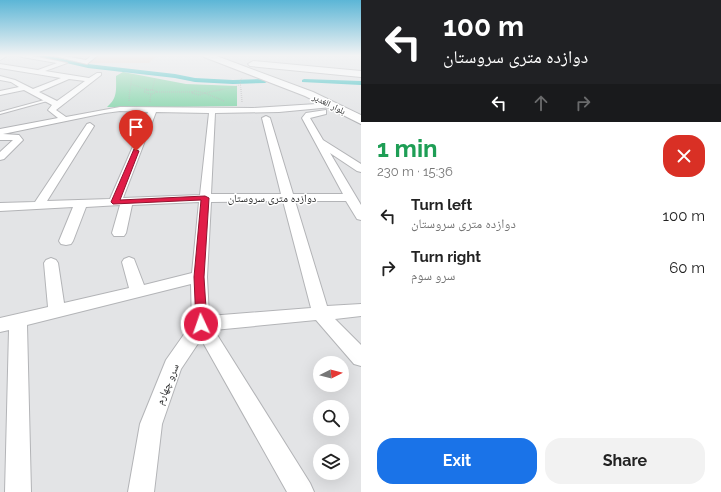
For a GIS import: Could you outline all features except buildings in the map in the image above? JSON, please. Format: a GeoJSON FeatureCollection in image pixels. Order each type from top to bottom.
{"type":"FeatureCollection","features":[{"type":"Feature","properties":{"kind":"main road","name":"بلوار الغدیر"},"geometry":{"type":"LineString","coordinates":[[274,78],[361,120]]}},
{"type":"Feature","properties":{"kind":"main road","name":"بلوار الغدیر"},"geometry":{"type":"LineString","coordinates":[[276,78],[361,111]]}},
{"type":"Feature","properties":{"kind":"street"},"geometry":{"type":"LineString","coordinates":[[0,78],[20,78],[29,89],[57,104]]}},
{"type":"Feature","properties":{"kind":"street"},"geometry":{"type":"LineString","coordinates":[[0,93],[29,89],[66,78]]}},
{"type":"Feature","properties":{"kind":"street"},"geometry":{"type":"LineString","coordinates":[[75,78],[89,80]]}},
{"type":"Feature","properties":{"kind":"street"},"geometry":{"type":"LineString","coordinates":[[65,120],[52,110],[57,104],[92,78]]}},
{"type":"Feature","properties":{"kind":"street"},"geometry":{"type":"LineString","coordinates":[[0,137],[101,110],[120,108],[293,110],[332,105]]}},
{"type":"Feature","properties":{"kind":"street"},"geometry":{"type":"LineString","coordinates":[[332,105],[328,111],[309,115],[306,118],[361,216]]}},
{"type":"Feature","properties":{"kind":"street"},"geometry":{"type":"LineString","coordinates":[[119,233],[121,202],[151,107]]}},
{"type":"Feature","properties":{"kind":"street"},"geometry":{"type":"LineString","coordinates":[[212,114],[199,277],[201,324],[301,492]]}},
{"type":"Feature","properties":{"kind":"street"},"geometry":{"type":"LineString","coordinates":[[266,118],[321,315],[361,358]]}},
{"type":"Feature","properties":{"kind":"street"},"geometry":{"type":"LineString","coordinates":[[0,125],[14,134],[18,140],[0,158]]}},
{"type":"Feature","properties":{"kind":"street"},"geometry":{"type":"LineString","coordinates":[[40,205],[90,126]]}},
{"type":"Feature","properties":{"kind":"street"},"geometry":{"type":"LineString","coordinates":[[0,132],[14,134]]}},
{"type":"Feature","properties":{"kind":"street"},"geometry":{"type":"LineString","coordinates":[[319,141],[361,169]]}},
{"type":"Feature","properties":{"kind":"street","name":"دوازده متری سروستان"},"geometry":{"type":"LineString","coordinates":[[0,207],[205,198],[351,197]]}},
{"type":"Feature","properties":{"kind":"street"},"geometry":{"type":"LineString","coordinates":[[66,241],[81,204]]}},
{"type":"Feature","properties":{"kind":"street"},"geometry":{"type":"LineString","coordinates":[[129,262],[138,292]]}},
{"type":"Feature","properties":{"kind":"street"},"geometry":{"type":"LineString","coordinates":[[51,263],[56,312]]}},
{"type":"Feature","properties":{"kind":"street"},"geometry":{"type":"LineString","coordinates":[[18,492],[9,323],[199,277]]}},
{"type":"Feature","properties":{"kind":"street"},"geometry":{"type":"LineString","coordinates":[[201,324],[321,315],[361,310]]}},
{"type":"Feature","properties":{"kind":"street","name":"سرو چهارم"},"geometry":{"type":"LineString","coordinates":[[141,492],[150,424],[173,366],[201,324]]}},
{"type":"Feature","properties":{"kind":"lane"},"geometry":{"type":"LineString","coordinates":[[0,113],[49,100]]}},
{"type":"Feature","properties":{"kind":"path"},"geometry":{"type":"LineString","coordinates":[[129,102],[132,78]]}},
{"type":"Feature","properties":{"kind":"path"},"geometry":{"type":"LineString","coordinates":[[152,90],[155,79]]}},
{"type":"Feature","properties":{"kind":"path"},"geometry":{"type":"LineString","coordinates":[[240,80],[243,110]]}},
{"type":"Feature","properties":{"kind":"path"},"geometry":{"type":"LineString","coordinates":[[131,84],[156,92]]}},
{"type":"Feature","properties":{"kind":"path"},"geometry":{"type":"LineString","coordinates":[[192,92],[199,95],[235,87],[241,84]]}},
{"type":"Feature","properties":{"kind":"path"},"geometry":{"type":"LineString","coordinates":[[149,90],[144,92],[150,94],[156,92],[199,91],[204,93]]}},
{"type":"Feature","properties":{"kind":"path"},"geometry":{"type":"LineString","coordinates":[[150,94],[151,107]]}},
{"type":"Feature","properties":{"kind":"green space"},"geometry":{"type":"Polygon","coordinates":[[[116,78],[154,78],[186,84],[237,86],[237,106],[107,107],[111,104],[115,97],[116,78]]]}},
{"type":"Feature","properties":{"kind":"waterway"},"geometry":{"type":"LineString","coordinates":[[185,78],[233,82],[265,81]]}},
{"type":"Feature","properties":{"kind":"waterway"},"geometry":{"type":"LineString","coordinates":[[304,81],[361,83]]}},
{"type":"Feature","properties":{"kind":"route"},"geometry":{"type":"LineString","coordinates":[[136,151],[115,202],[205,198],[199,277],[201,324]]}}]}
